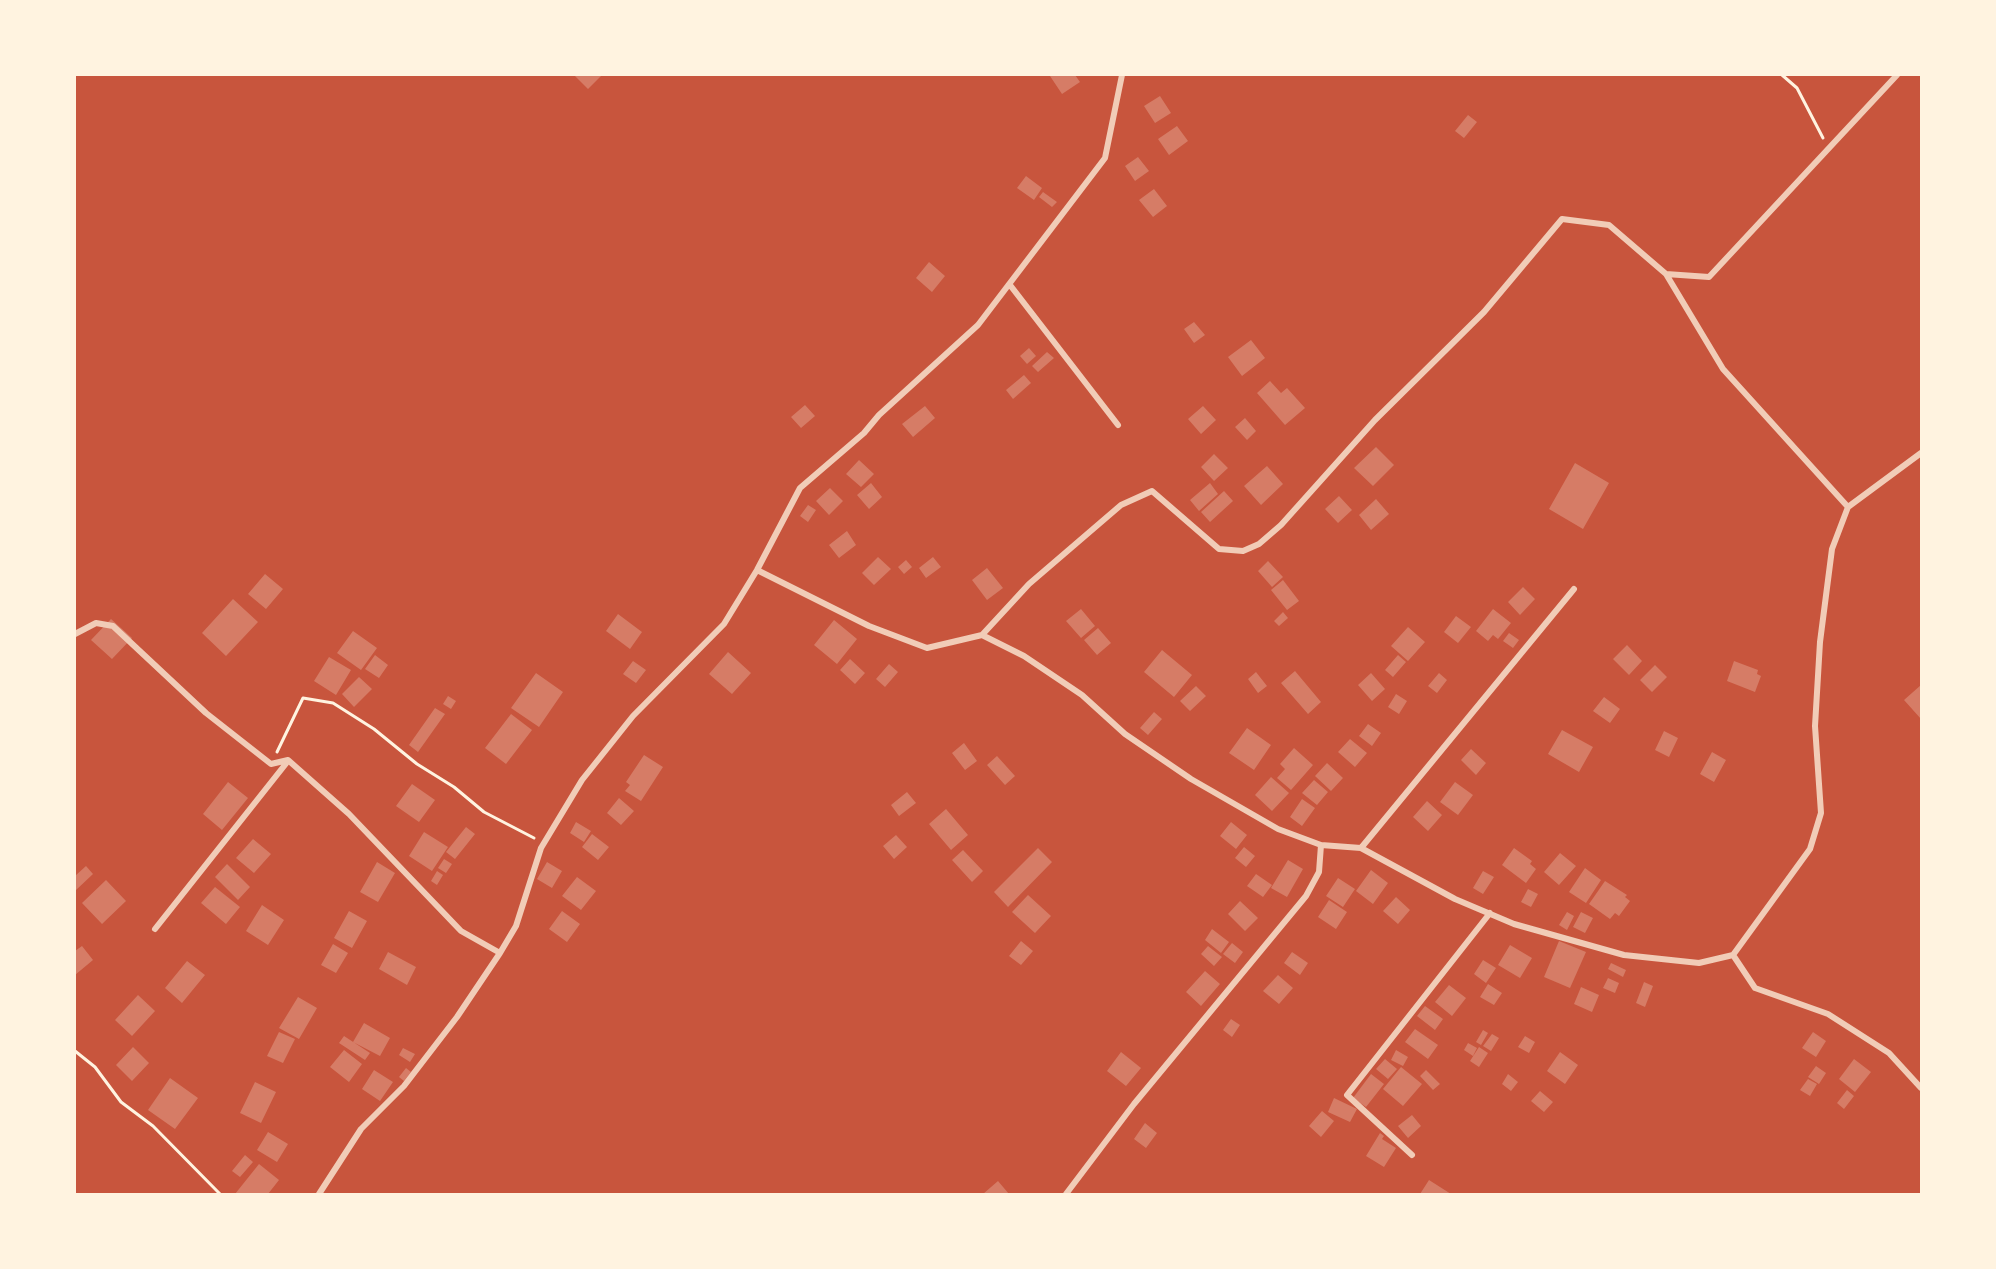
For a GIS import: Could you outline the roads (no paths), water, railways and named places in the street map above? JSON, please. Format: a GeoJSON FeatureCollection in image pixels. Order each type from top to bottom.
{"type":"FeatureCollection","features":[{"type":"Feature","properties":{"kind":"street"},"geometry":{"type":"LineString","coordinates":[[319,1194],[361,1129],[411,1077],[457,1017],[500,953],[516,926],[542,848],[582,780],[633,716],[723,624],[757,570],[800,488],[864,433],[879,415],[978,324],[1105,158],[1122,75]]}},
{"type":"Feature","properties":{"kind":"street"},"geometry":{"type":"LineString","coordinates":[[1666,274],[1709,277],[1896,75]]}},
{"type":"Feature","properties":{"kind":"street"},"geometry":{"type":"LineString","coordinates":[[757,570],[869,626],[927,648],[982,635],[1029,584],[1121,505],[1152,491],[1219,549],[1243,551],[1259,544],[1281,525],[1376,420],[1484,312],[1562,219],[1609,225],[1666,274],[1723,369],[1848,507]]}},
{"type":"Feature","properties":{"kind":"street"},"geometry":{"type":"LineString","coordinates":[[1010,285],[1118,425]]}},
{"type":"Feature","properties":{"kind":"street"},"geometry":{"type":"LineString","coordinates":[[982,635],[1034,662],[1082,695],[1125,734],[1191,779],[1278,829],[1321,845],[1361,848],[1455,898],[1546,935],[1624,955],[1699,963],[1733,955],[1810,849],[1821,813],[1815,726],[1820,642],[1832,549],[1848,507],[1921,453]]}},
{"type":"Feature","properties":{"kind":"street"},"geometry":{"type":"LineString","coordinates":[[1361,848],[1574,589]]}},
{"type":"Feature","properties":{"kind":"street"},"geometry":{"type":"LineString","coordinates":[[75,634],[96,623],[113,626],[206,713],[271,764],[288,760]]}},
{"type":"Feature","properties":{"kind":"street"},"geometry":{"type":"LineString","coordinates":[[288,760],[349,814],[461,931],[500,953]]}},
{"type":"Feature","properties":{"kind":"street"},"geometry":{"type":"LineString","coordinates":[[155,929],[288,760]]}},
{"type":"Feature","properties":{"kind":"street"},"geometry":{"type":"LineString","coordinates":[[1066,1194],[1134,1104],[1306,896],[1319,872],[1321,845]]}},
{"type":"Feature","properties":{"kind":"street"},"geometry":{"type":"LineString","coordinates":[[1412,1155],[1347,1095],[1490,913]]}},
{"type":"Feature","properties":{"kind":"street"},"geometry":{"type":"LineString","coordinates":[[1733,955],[1755,988],[1828,1014],[1888,1053],[1921,1088]]}}]}
